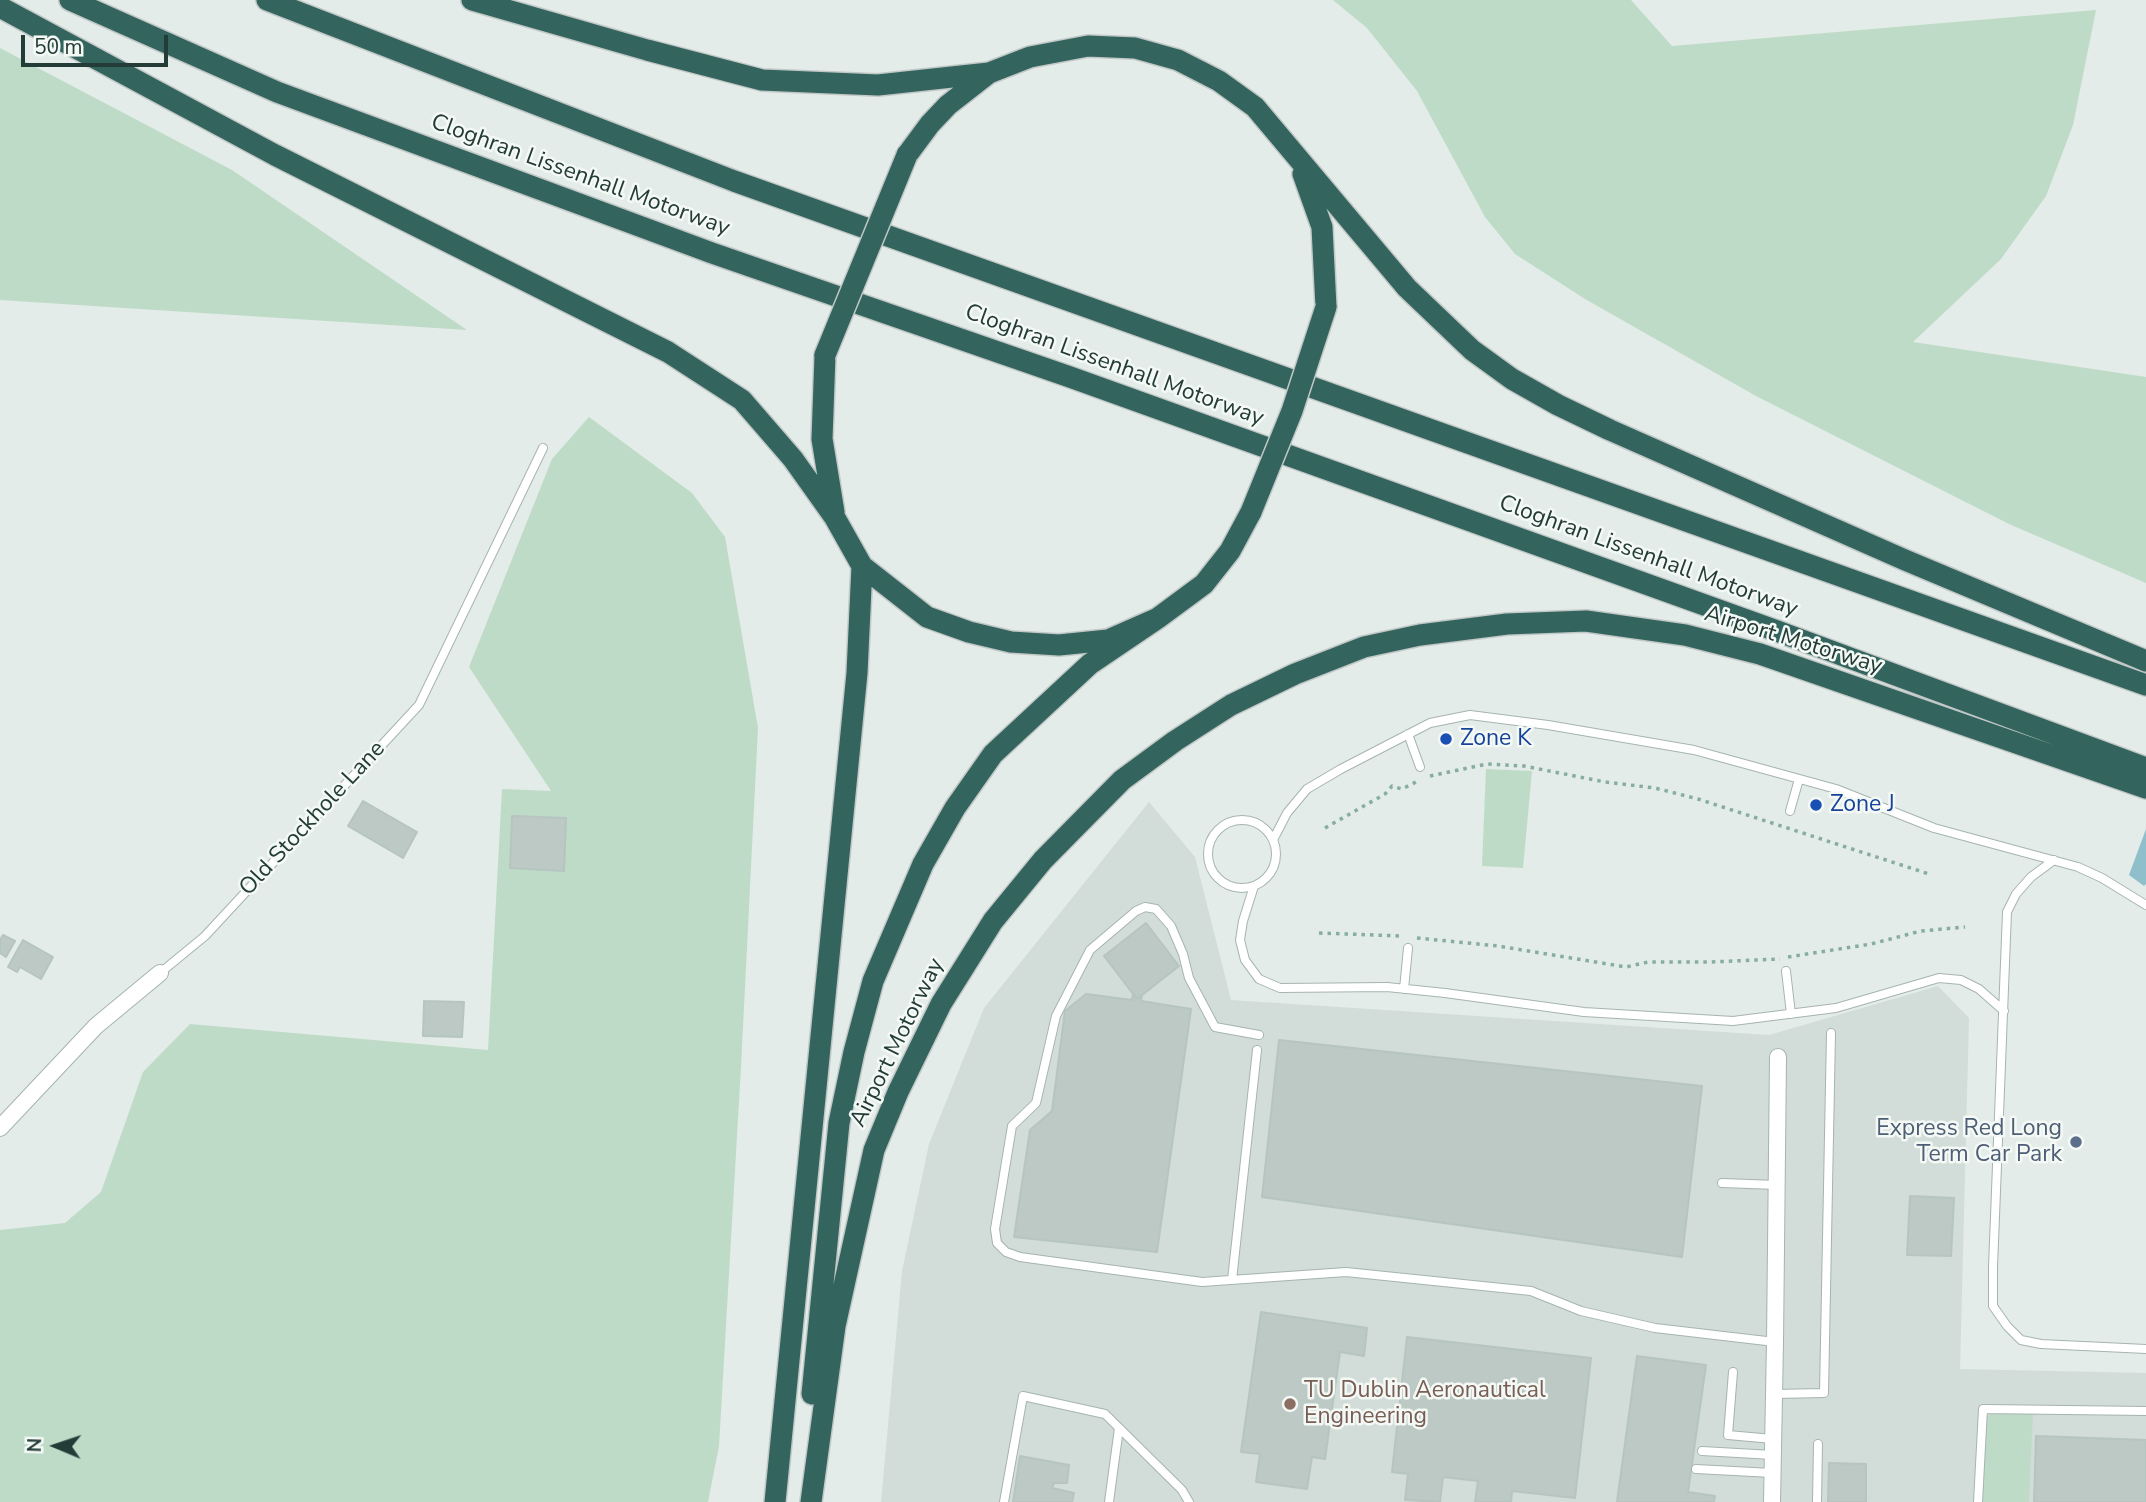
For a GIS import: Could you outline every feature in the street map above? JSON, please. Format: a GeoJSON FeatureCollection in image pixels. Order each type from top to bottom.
{"type":"FeatureCollection","features":[{"type":"Feature","properties":{"kind":"highway","name":"Cloghran Lissenhall Motorway"},"geometry":{"type":"LineString","coordinates":[[70,0],[276,92],[712,253],[1070,377],[1777,631],[2146,768]]}},
{"type":"Feature","properties":{"kind":"highway","name":"Cloghran Lissenhall Motorway"},"geometry":{"type":"LineString","coordinates":[[267,0],[734,181],[2146,685]]}},
{"type":"Feature","properties":{"kind":"highway"},"geometry":{"type":"LineString","coordinates":[[472,0],[762,80],[878,85],[989,73],[1030,57],[1088,46],[1135,48],[1178,60],[1219,81],[1255,107],[1407,288],[1472,350],[1512,379],[1610,430],[1905,560],[2146,661]]}},
{"type":"Feature","properties":{"kind":"highway"},"geometry":{"type":"LineString","coordinates":[[0,7],[275,155],[668,352],[741,400],[793,459],[835,517],[862,566],[927,617],[969,632],[1011,642],[1059,645],[1108,640],[1158,618]]}},
{"type":"Feature","properties":{"kind":"highway"},"geometry":{"type":"LineString","coordinates":[[835,517],[822,439],[825,355],[906,155],[948,105],[989,73]]}},
{"type":"Feature","properties":{"kind":"highway"},"geometry":{"type":"LineString","coordinates":[[800,1502],[839,1123],[873,981],[923,864],[955,808],[993,754],[1090,664],[1204,584],[1230,551],[1251,512],[1292,411],[1326,307],[1322,227],[1297,159]]}},
{"type":"Feature","properties":{"kind":"highway","name":"Airport Motorway"},"geometry":{"type":"LineString","coordinates":[[775,1502],[857,673],[862,566]]}},
{"type":"Feature","properties":{"kind":"highway","name":"Airport Motorway"},"geometry":{"type":"LineString","coordinates":[[811,1502],[835,1326],[874,1150],[898,1092],[941,1004],[993,921],[1043,860],[1122,780],[1231,705],[1295,674],[1364,647],[1420,635],[1507,624],[1586,621],[1685,635],[1760,654],[2146,788]]}},
{"type":"Feature","properties":{"kind":"street","name":"Old Stockhole Lane"},"geometry":{"type":"LineString","coordinates":[[0,1128],[96,1026],[160,973]]}},
{"type":"Feature","properties":{"kind":"street"},"geometry":{"type":"LineString","coordinates":[[1772,1502],[1778,1058]]}},
{"type":"Feature","properties":{"kind":"lane","name":"Old Stockhole Lane"},"geometry":{"type":"LineString","coordinates":[[160,973],[205,936],[419,705],[543,448]]}},
{"type":"Feature","properties":{"kind":"lane"},"geometry":{"type":"LineString","coordinates":[[1273,840],[1287,813],[1307,789],[1430,723],[1470,715],[1548,724],[1694,751],[1836,789],[1934,828],[2078,867],[2102,878],[2146,905]]}},
{"type":"Feature","properties":{"kind":"lane"},"geometry":{"type":"LineString","coordinates":[[1408,734],[1420,767]]}},
{"type":"Feature","properties":{"kind":"lane"},"geometry":{"type":"LineString","coordinates":[[1790,811],[1799,779]]}},
{"type":"Feature","properties":{"kind":"lane"},"geometry":{"type":"LineString","coordinates":[[1236,820],[1258,823],[1267,830],[1273,840],[1275,862],[1264,881],[1254,886],[1231,887],[1221,882],[1213,873],[1207,852],[1216,831],[1225,824],[1236,820]]}},
{"type":"Feature","properties":{"kind":"lane"},"geometry":{"type":"LineString","coordinates":[[2054,860],[2031,877],[2016,894],[2007,912],[1993,1306],[2007,1326],[2021,1339],[2040,1345],[2146,1349]]}},
{"type":"Feature","properties":{"kind":"lane"},"geometry":{"type":"LineString","coordinates":[[1254,886],[1240,940],[1245,960],[1259,979],[1280,988],[1404,989],[1584,1012],[1733,1021],[1836,1008],[1939,978],[1961,979],[1979,989],[2004,1011]]}},
{"type":"Feature","properties":{"kind":"lane"},"geometry":{"type":"LineString","coordinates":[[1259,1035],[1214,1027],[1189,978],[1183,954],[1171,926],[1156,909],[1145,907],[1136,911],[1090,950],[1080,974],[1056,1016],[1036,1103],[1012,1126],[995,1229],[997,1243],[1006,1252],[1020,1257],[1202,1282],[1346,1272],[1531,1292],[1581,1311],[1655,1328],[1776,1342]]}},
{"type":"Feature","properties":{"kind":"lane"},"geometry":{"type":"LineString","coordinates":[[1404,989],[1408,948]]}},
{"type":"Feature","properties":{"kind":"lane"},"geometry":{"type":"LineString","coordinates":[[1786,971],[1791,1014]]}},
{"type":"Feature","properties":{"kind":"lane"},"geometry":{"type":"LineString","coordinates":[[1774,1394],[1824,1393],[1831,1033]]}},
{"type":"Feature","properties":{"kind":"lane"},"geometry":{"type":"LineString","coordinates":[[1231,1280],[1257,1049]]}},
{"type":"Feature","properties":{"kind":"lane"},"geometry":{"type":"LineString","coordinates":[[1722,1183],[1777,1185]]}},
{"type":"Feature","properties":{"kind":"lane"},"geometry":{"type":"LineString","coordinates":[[1733,1372],[1728,1435],[1773,1447]]}},
{"type":"Feature","properties":{"kind":"lane"},"geometry":{"type":"LineString","coordinates":[[1004,1502],[1023,1396],[1105,1415],[1182,1490],[1189,1502]]}},
{"type":"Feature","properties":{"kind":"lane"},"geometry":{"type":"LineString","coordinates":[[1979,1502],[1983,1409],[2146,1411]]}},
{"type":"Feature","properties":{"kind":"lane"},"geometry":{"type":"LineString","coordinates":[[1109,1502],[1119,1428]]}},
{"type":"Feature","properties":{"kind":"lane"},"geometry":{"type":"LineString","coordinates":[[1817,1502],[1818,1444]]}},
{"type":"Feature","properties":{"kind":"lane"},"geometry":{"type":"LineString","coordinates":[[1702,1451],[1773,1447]]}},
{"type":"Feature","properties":{"kind":"lane"},"geometry":{"type":"LineString","coordinates":[[1696,1469],[1772,1473]]}},
{"type":"Feature","properties":{"kind":"path"},"geometry":{"type":"LineString","coordinates":[[1325,828],[1385,794],[1392,786],[1402,789],[1427,777],[1487,764],[1524,766],[1669,791],[1929,874]]}},
{"type":"Feature","properties":{"kind":"path"},"geometry":{"type":"LineString","coordinates":[[1319,933],[1392,935],[1484,945],[1626,967],[1648,962],[1774,960],[1871,944],[1921,931],[1965,927]]}},
{"type":"Feature","properties":{"kind":"shaded area"},"geometry":{"type":"Polygon","coordinates":[[[1149,802],[1195,857],[1231,1000],[1769,1035],[1938,986],[1969,1018],[1960,1369],[2146,1373],[2146,1502],[881,1502],[902,1271],[929,1144],[984,1008],[1149,802]]]}},
{"type":"Feature","properties":{"kind":"green space"},"geometry":{"type":"Polygon","coordinates":[[[1333,0],[1631,0],[1672,46],[2096,10],[2073,125],[2046,196],[2001,259],[1913,342],[2146,377],[2146,583],[2009,524],[1756,396],[1585,299],[1515,254],[1485,217],[1417,91],[1367,28],[1333,0]]]}},
{"type":"Feature","properties":{"kind":"green space"},"geometry":{"type":"Polygon","coordinates":[[[0,48],[232,170],[467,330],[0,300],[0,48]]]}},
{"type":"Feature","properties":{"kind":"green space"},"geometry":{"type":"Polygon","coordinates":[[[589,417],[692,493],[725,537],[758,728],[719,1446],[708,1502],[0,1502],[0,1230],[65,1223],[101,1192],[143,1072],[190,1024],[488,1050],[502,789],[551,791],[469,667],[552,459],[589,417]]]}},
{"type":"Feature","properties":{"kind":"green space"},"geometry":{"type":"Polygon","coordinates":[[[1486,769],[1532,771],[1523,868],[1482,866],[1486,769]]]}},
{"type":"Feature","properties":{"kind":"green space"},"geometry":{"type":"Polygon","coordinates":[[[2033,1411],[2029,1502],[1981,1502],[1985,1420],[1992,1413],[2033,1411]]]}},
{"type":"Feature","properties":{"kind":"water"},"geometry":{"type":"Polygon","coordinates":[[[2146,829],[2146,884],[2144,886],[2129,875],[2146,829]]]}},
{"type":"Feature","properties":{"kind":"building"},"geometry":{"type":"Polygon","coordinates":[[[363,801],[417,832],[403,858],[348,826],[363,801]]]}},
{"type":"Feature","properties":{"kind":"building"},"geometry":{"type":"Polygon","coordinates":[[[512,816],[566,818],[564,871],[510,868],[512,816]]]}},
{"type":"Feature","properties":{"kind":"building"},"geometry":{"type":"Polygon","coordinates":[[[1146,923],[1179,966],[1137,999],[1104,956],[1146,923]]]}},
{"type":"Feature","properties":{"kind":"building"},"geometry":{"type":"Polygon","coordinates":[[[3,935],[15,941],[6,957],[0,953],[0,940],[3,935]]]}},
{"type":"Feature","properties":{"kind":"building"},"geometry":{"type":"Polygon","coordinates":[[[23,940],[53,957],[41,979],[20,967],[17,972],[8,967],[23,940]]]}},
{"type":"Feature","properties":{"kind":"building"},"geometry":{"type":"Polygon","coordinates":[[[1133,993],[1137,999],[1142,995],[1141,1001],[1191,1009],[1157,1252],[1014,1237],[1030,1130],[1052,1111],[1065,1011],[1086,994],[1132,1000],[1133,993]]]}},
{"type":"Feature","properties":{"kind":"building"},"geometry":{"type":"Polygon","coordinates":[[[424,1001],[464,1002],[462,1037],[423,1036],[424,1001]]]}},
{"type":"Feature","properties":{"kind":"building"},"geometry":{"type":"Polygon","coordinates":[[[1279,1040],[1702,1086],[1682,1257],[1262,1197],[1279,1040]]]}},
{"type":"Feature","properties":{"kind":"building"},"geometry":{"type":"Polygon","coordinates":[[[1910,1196],[1954,1198],[1951,1256],[1907,1255],[1910,1196]]]}},
{"type":"Feature","properties":{"kind":"building","name":"TU Dublin Aeronautical Engineering"},"geometry":{"type":"Polygon","coordinates":[[[1261,1312],[1367,1328],[1364,1356],[1340,1352],[1325,1459],[1312,1457],[1307,1489],[1256,1482],[1260,1454],[1241,1452],[1261,1312]]]}},
{"type":"Feature","properties":{"kind":"building"},"geometry":{"type":"Polygon","coordinates":[[[1407,1337],[1591,1358],[1575,1498],[1512,1491],[1511,1502],[1475,1502],[1478,1481],[1443,1477],[1440,1502],[1405,1500],[1408,1474],[1392,1472],[1407,1337]]]}},
{"type":"Feature","properties":{"kind":"building"},"geometry":{"type":"Polygon","coordinates":[[[1637,1356],[1706,1365],[1688,1492],[1715,1496],[1714,1502],[1617,1502],[1637,1356]]]}},
{"type":"Feature","properties":{"kind":"building"},"geometry":{"type":"Polygon","coordinates":[[[2036,1436],[2146,1440],[2146,1502],[2034,1502],[2036,1436]]]}},
{"type":"Feature","properties":{"kind":"building"},"geometry":{"type":"Polygon","coordinates":[[[1020,1456],[1069,1465],[1067,1483],[1054,1483],[1052,1488],[1074,1493],[1072,1502],[1013,1502],[1020,1456]]]}},
{"type":"Feature","properties":{"kind":"building"},"geometry":{"type":"Polygon","coordinates":[[[1829,1463],[1866,1464],[1866,1502],[1828,1502],[1829,1463]]]}},
{"type":"Feature","properties":{"kind":"place","name":"Zone K"},"geometry":{"type":"Point","coordinates":[1446,739]}},
{"type":"Feature","properties":{"kind":"place","name":"Zone J"},"geometry":{"type":"Point","coordinates":[1816,805]}},
{"type":"Feature","properties":{"kind":"place","name":"Express Red Long Term Car Park"},"geometry":{"type":"Point","coordinates":[2076,1142]}},
{"type":"Feature","properties":{"kind":"place","name":"TU Dublin Aeronautical Engineering"},"geometry":{"type":"Point","coordinates":[1290,1404]}}]}
